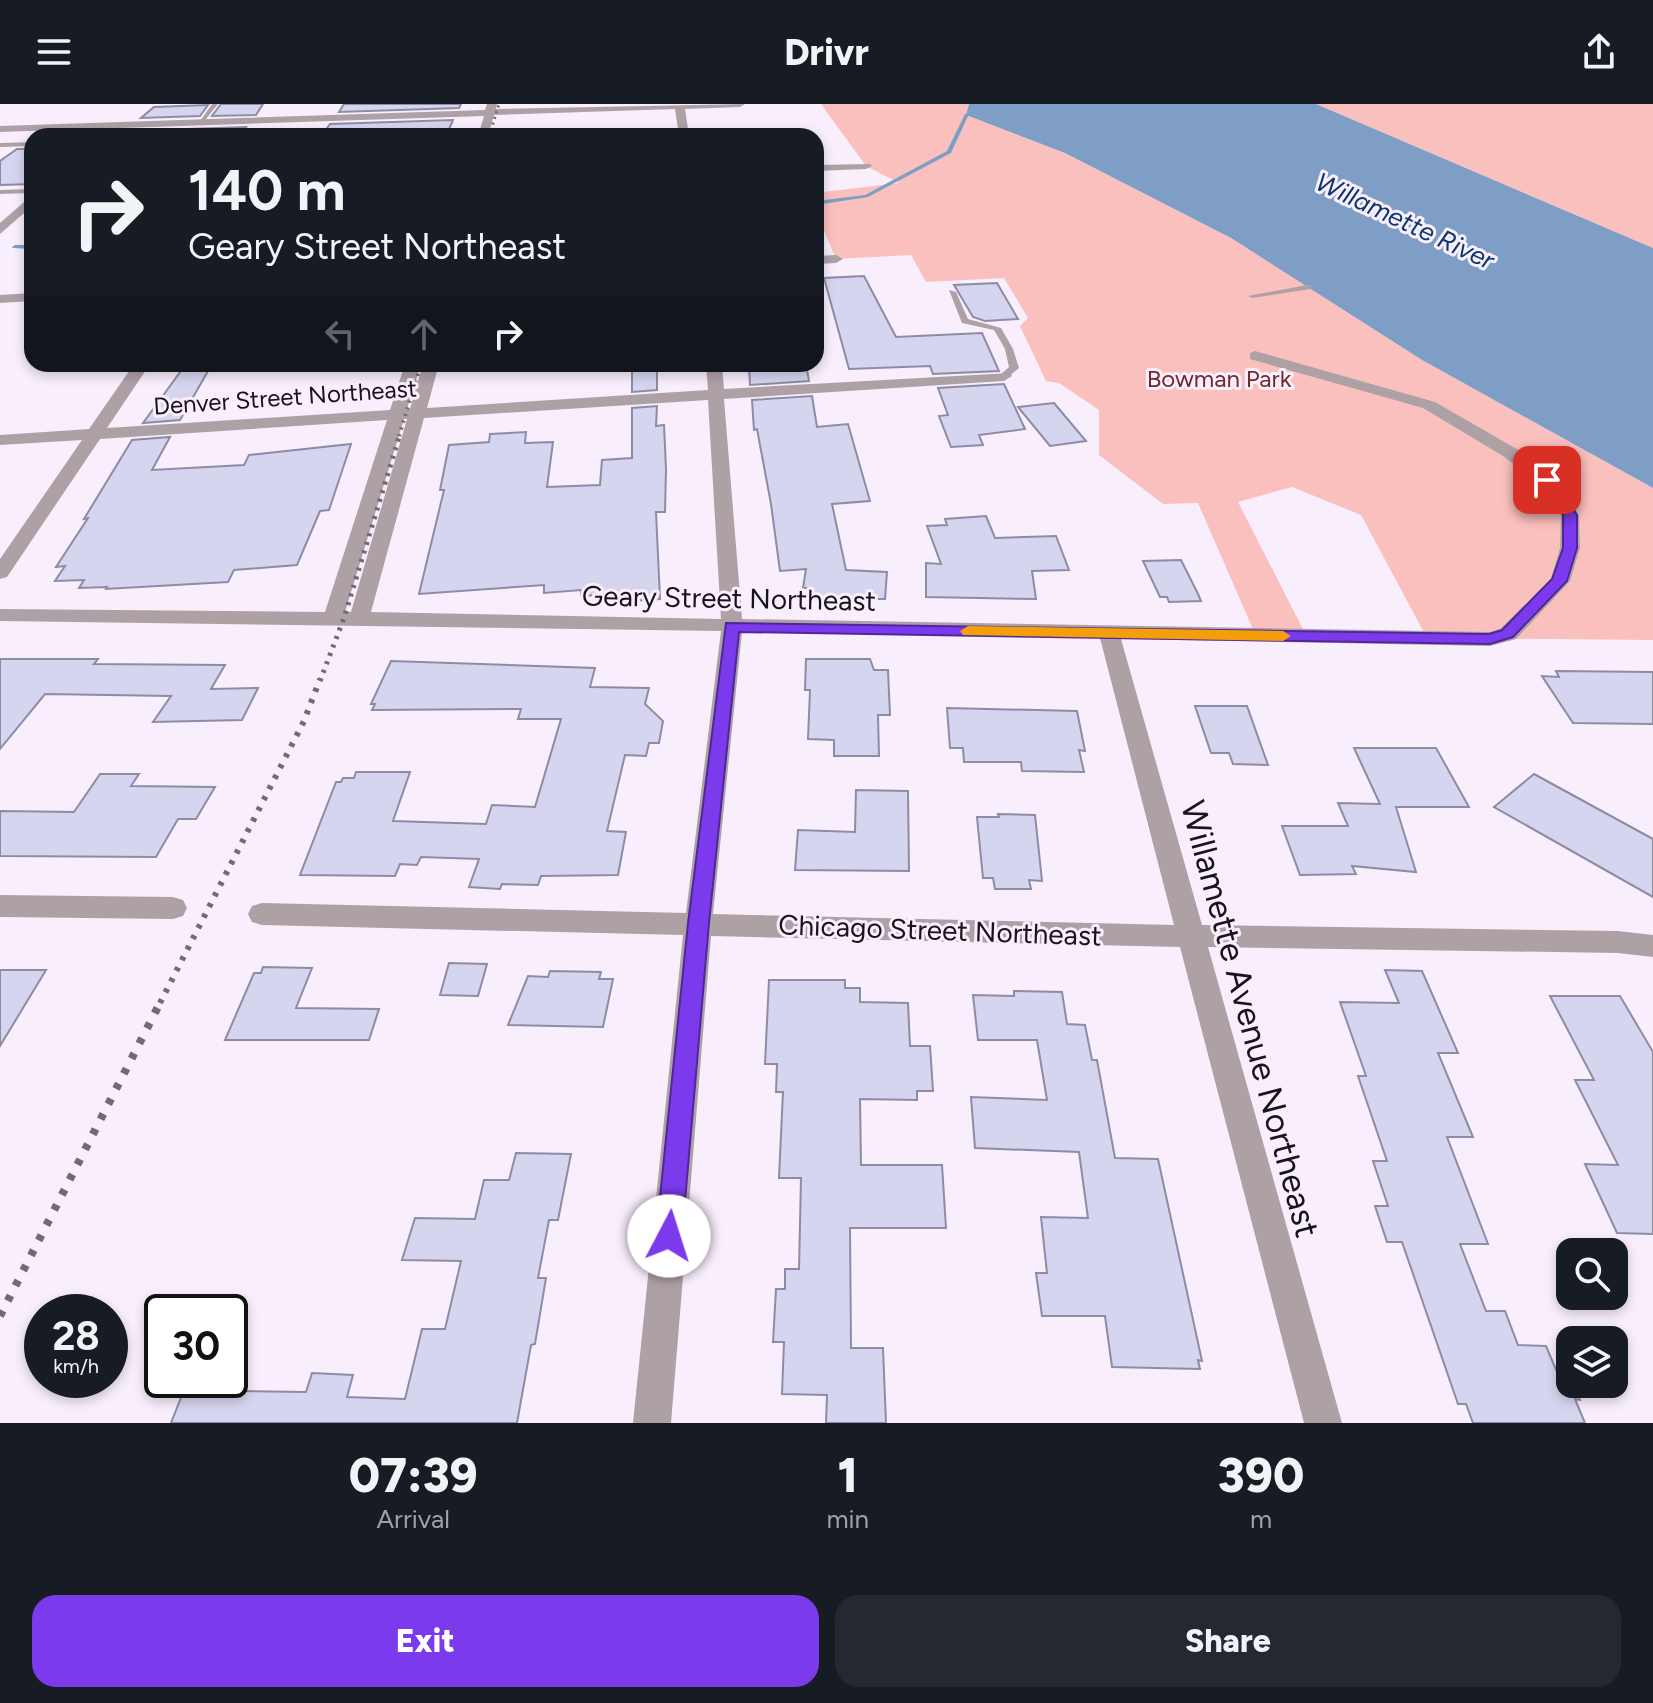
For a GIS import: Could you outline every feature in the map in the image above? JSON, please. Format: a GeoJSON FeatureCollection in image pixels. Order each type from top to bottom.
{"type":"FeatureCollection","features":[{"type":"Feature","properties":{"kind":"street"},"geometry":{"type":"LineString","coordinates":[[303,123],[316,104]]}},
{"type":"Feature","properties":{"kind":"street"},"geometry":{"type":"LineString","coordinates":[[28,128],[303,123],[496,108],[740,104]]}},
{"type":"Feature","properties":{"kind":"street"},"geometry":{"type":"LineString","coordinates":[[679,105],[683,128]]}},
{"type":"Feature","properties":{"kind":"street"},"geometry":{"type":"LineString","coordinates":[[487,128],[496,108]]}},
{"type":"Feature","properties":{"kind":"street"},"geometry":{"type":"LineString","coordinates":[[495,128],[496,108]]}},
{"type":"Feature","properties":{"kind":"street"},"geometry":{"type":"LineString","coordinates":[[107,128],[121,115]]}},
{"type":"Feature","properties":{"kind":"street"},"geometry":{"type":"LineString","coordinates":[[0,129],[24,128]]}},
{"type":"Feature","properties":{"kind":"street"},"geometry":{"type":"LineString","coordinates":[[824,168],[866,166]]}},
{"type":"Feature","properties":{"kind":"street"},"geometry":{"type":"LineString","coordinates":[[0,230],[24,205]]}},
{"type":"Feature","properties":{"kind":"street"},"geometry":{"type":"LineString","coordinates":[[824,260],[836,259]]}},
{"type":"Feature","properties":{"kind":"street"},"geometry":{"type":"LineString","coordinates":[[0,299],[24,298]]}},
{"type":"Feature","properties":{"kind":"street","name":"Geary Street Northeast"},"geometry":{"type":"LineString","coordinates":[[0,615],[1490,639],[1508,634],[1560,581],[1570,548],[1570,515],[1547,480],[1509,452],[1429,405],[1255,356]]}},
{"type":"Feature","properties":{"kind":"street"},"geometry":{"type":"LineString","coordinates":[[0,573],[137,372]]}},
{"type":"Feature","properties":{"kind":"street"},"geometry":{"type":"LineString","coordinates":[[333,618],[411,372]]}},
{"type":"Feature","properties":{"kind":"street"},"geometry":{"type":"LineString","coordinates":[[359,619],[429,372]]}},
{"type":"Feature","properties":{"kind":"street"},"geometry":{"type":"LineString","coordinates":[[652,1423],[698,923],[732,627],[715,372]]}},
{"type":"Feature","properties":{"kind":"street","name":"Denver Street Northeast"},"geometry":{"type":"LineString","coordinates":[[0,440],[1004,376]]}},
{"type":"Feature","properties":{"kind":"street","name":"Willamette Avenue Northeast"},"geometry":{"type":"LineString","coordinates":[[1109,634],[1323,1423]]}},
{"type":"Feature","properties":{"kind":"street"},"geometry":{"type":"LineString","coordinates":[[0,906],[173,908]]}},
{"type":"Feature","properties":{"kind":"street","name":"Chicago Street Northeast"},"geometry":{"type":"LineString","coordinates":[[262,914],[1190,936],[1618,942],[1653,946]]}},
{"type":"Feature","properties":{"kind":"lane"},"geometry":{"type":"LineString","coordinates":[[200,123],[215,104]]}},
{"type":"Feature","properties":{"kind":"lane"},"geometry":{"type":"LineString","coordinates":[[0,145],[24,144]]}},
{"type":"Feature","properties":{"kind":"lane"},"geometry":{"type":"LineString","coordinates":[[0,192],[24,197]]}},
{"type":"Feature","properties":{"kind":"lane"},"geometry":{"type":"LineString","coordinates":[[1252,296],[1307,287]]}},
{"type":"Feature","properties":{"kind":"lane"},"geometry":{"type":"LineString","coordinates":[[952,292],[965,321],[997,328],[1009,349],[1014,368],[1004,376]]}},
{"type":"Feature","properties":{"kind":"green space","name":"Bowman Park"},"geometry":{"type":"Polygon","coordinates":[[[821,104],[969,104],[966,115],[1065,153],[1231,238],[1422,360],[1653,488],[1653,640],[1427,638],[1361,515],[1292,487],[1238,502],[1307,637],[1256,636],[1198,503],[1163,504],[1099,455],[1099,410],[1059,383],[1046,381],[1020,326],[1028,318],[1004,278],[926,282],[911,255],[836,259],[824,230],[824,192],[899,183],[866,166],[821,104]]]}},
{"type":"Feature","properties":{"kind":"green space"},"geometry":{"type":"Polygon","coordinates":[[[1316,104],[1653,104],[1653,248],[1316,104]]]}},
{"type":"Feature","properties":{"kind":"water","name":"Willamette River"},"geometry":{"type":"Polygon","coordinates":[[[969,104],[1316,104],[1653,248],[1653,488],[1422,360],[1231,238],[1065,153],[966,115],[969,104]]]}},
{"type":"Feature","properties":{"kind":"building"},"geometry":{"type":"Polygon","coordinates":[[[221,104],[263,104],[256,115],[212,116],[221,104]]]}},
{"type":"Feature","properties":{"kind":"building"},"geometry":{"type":"Polygon","coordinates":[[[344,104],[461,104],[459,108],[339,112],[344,104]]]}},
{"type":"Feature","properties":{"kind":"building"},"geometry":{"type":"Polygon","coordinates":[[[208,105],[200,116],[141,118],[154,107],[208,105]]]}},
{"type":"Feature","properties":{"kind":"building"},"geometry":{"type":"Polygon","coordinates":[[[453,120],[450,128],[327,128],[330,124],[453,120]]]}},
{"type":"Feature","properties":{"kind":"building"},"geometry":{"type":"Polygon","coordinates":[[[17,149],[24,149],[24,184],[0,185],[0,161],[17,149]]]}},
{"type":"Feature","properties":{"kind":"building"},"geometry":{"type":"Polygon","coordinates":[[[864,276],[896,337],[982,333],[999,371],[933,374],[930,366],[849,369],[824,278],[864,276]]]}},
{"type":"Feature","properties":{"kind":"building"},"geometry":{"type":"Polygon","coordinates":[[[997,283],[1018,319],[985,321],[973,317],[954,285],[997,283]]]}},
{"type":"Feature","properties":{"kind":"building"},"geometry":{"type":"Polygon","coordinates":[[[180,372],[207,372],[180,420],[143,423],[180,372]]]}},
{"type":"Feature","properties":{"kind":"building"},"geometry":{"type":"Polygon","coordinates":[[[632,372],[657,372],[657,390],[632,392],[632,372]]]}},
{"type":"Feature","properties":{"kind":"building"},"geometry":{"type":"Polygon","coordinates":[[[749,372],[807,372],[809,381],[750,385],[749,372]]]}},
{"type":"Feature","properties":{"kind":"building"},"geometry":{"type":"Polygon","coordinates":[[[1004,384],[1025,429],[979,435],[983,445],[951,447],[939,416],[948,415],[938,388],[1004,384]]]}},
{"type":"Feature","properties":{"kind":"building"},"geometry":{"type":"Polygon","coordinates":[[[812,396],[817,427],[848,424],[870,501],[832,504],[846,570],[887,572],[885,599],[807,599],[809,588],[803,588],[806,569],[780,571],[771,504],[757,429],[754,430],[752,400],[812,396]]]}},
{"type":"Feature","properties":{"kind":"building"},"geometry":{"type":"Polygon","coordinates":[[[1054,403],[1086,441],[1050,446],[1018,407],[1054,403]]]}},
{"type":"Feature","properties":{"kind":"building"},"geometry":{"type":"Polygon","coordinates":[[[657,406],[656,426],[664,425],[666,469],[665,512],[656,512],[660,599],[631,601],[631,593],[581,596],[581,590],[544,593],[544,585],[419,594],[444,490],[440,490],[449,445],[489,442],[490,434],[526,432],[525,443],[553,442],[547,487],[600,485],[602,460],[632,458],[632,408],[657,406]]]}},
{"type":"Feature","properties":{"kind":"building"},"geometry":{"type":"Polygon","coordinates":[[[170,437],[152,470],[244,465],[249,455],[351,444],[329,510],[320,511],[297,565],[234,570],[228,582],[106,589],[79,588],[84,580],[55,581],[65,566],[56,567],[132,440],[170,437]]]}},
{"type":"Feature","properties":{"kind":"building"},"geometry":{"type":"Polygon","coordinates":[[[986,516],[995,538],[1056,536],[1069,570],[1032,571],[1036,599],[926,597],[926,563],[941,564],[927,526],[947,525],[945,519],[986,516]]]}},
{"type":"Feature","properties":{"kind":"building"},"geometry":{"type":"Polygon","coordinates":[[[1181,560],[1201,601],[1169,602],[1167,597],[1160,597],[1143,561],[1181,560]]]}},
{"type":"Feature","properties":{"kind":"building"},"geometry":{"type":"Polygon","coordinates":[[[0,659],[98,659],[94,664],[225,665],[211,689],[258,688],[242,720],[153,722],[171,696],[45,694],[0,749],[0,659]]]}},
{"type":"Feature","properties":{"kind":"building"},"geometry":{"type":"Polygon","coordinates":[[[806,659],[870,659],[874,670],[888,670],[890,715],[878,715],[879,756],[834,756],[834,740],[808,739],[810,690],[805,690],[806,659]]]}},
{"type":"Feature","properties":{"kind":"building"},"geometry":{"type":"Polygon","coordinates":[[[391,661],[595,668],[590,687],[649,688],[645,704],[663,721],[659,743],[649,743],[646,756],[625,755],[607,831],[626,832],[618,875],[541,876],[538,885],[502,884],[500,889],[469,887],[479,859],[421,857],[417,865],[400,864],[395,876],[300,875],[336,782],[354,778],[356,772],[410,772],[393,821],[486,824],[492,805],[535,807],[561,719],[518,719],[521,709],[372,710],[375,704],[371,704],[391,661]]]}},
{"type":"Feature","properties":{"kind":"building"},"geometry":{"type":"Polygon","coordinates":[[[1556,671],[1653,672],[1653,724],[1573,723],[1542,676],[1559,677],[1556,671]]]}},
{"type":"Feature","properties":{"kind":"building"},"geometry":{"type":"Polygon","coordinates":[[[1195,706],[1247,706],[1268,765],[1233,764],[1229,753],[1211,753],[1195,706]]]}},
{"type":"Feature","properties":{"kind":"building"},"geometry":{"type":"Polygon","coordinates":[[[947,708],[1077,711],[1085,751],[1079,750],[1084,772],[1022,771],[1021,762],[964,762],[963,748],[950,748],[947,708]]]}},
{"type":"Feature","properties":{"kind":"building"},"geometry":{"type":"Polygon","coordinates":[[[1354,748],[1436,748],[1469,807],[1396,807],[1416,872],[1352,866],[1356,874],[1300,875],[1282,826],[1348,826],[1338,803],[1380,804],[1354,748]]]}},
{"type":"Feature","properties":{"kind":"building"},"geometry":{"type":"Polygon","coordinates":[[[100,774],[139,774],[131,786],[215,787],[196,819],[178,819],[156,857],[0,856],[0,811],[74,812],[100,774]]]}},
{"type":"Feature","properties":{"kind":"building"},"geometry":{"type":"Polygon","coordinates":[[[1534,774],[1653,839],[1653,897],[1494,807],[1534,774]]]}},
{"type":"Feature","properties":{"kind":"building"},"geometry":{"type":"Polygon","coordinates":[[[856,790],[908,791],[909,871],[795,870],[798,830],[855,832],[856,790]]]}},
{"type":"Feature","properties":{"kind":"building"},"geometry":{"type":"Polygon","coordinates":[[[998,814],[1035,815],[1042,881],[1029,880],[1031,889],[995,889],[993,878],[983,878],[977,817],[999,817],[998,814]]]}},
{"type":"Feature","properties":{"kind":"building"},"geometry":{"type":"Polygon","coordinates":[[[449,963],[487,964],[478,996],[440,995],[449,963]]]}},
{"type":"Feature","properties":{"kind":"building"},"geometry":{"type":"Polygon","coordinates":[[[263,967],[312,968],[296,1008],[379,1009],[369,1040],[225,1040],[254,973],[261,973],[263,967]]]}},
{"type":"Feature","properties":{"kind":"building"},"geometry":{"type":"Polygon","coordinates":[[[0,970],[46,970],[0,1046],[0,970]]]}},
{"type":"Feature","properties":{"kind":"building"},"geometry":{"type":"Polygon","coordinates":[[[1385,970],[1422,971],[1458,1053],[1438,1053],[1473,1137],[1447,1137],[1488,1244],[1460,1244],[1486,1311],[1505,1311],[1518,1345],[1546,1346],[1556,1370],[1556,1398],[1579,1398],[1575,1399],[1585,1423],[1473,1423],[1466,1404],[1458,1404],[1402,1242],[1387,1242],[1375,1206],[1388,1206],[1373,1161],[1387,1161],[1358,1076],[1366,1076],[1340,1002],[1399,1003],[1385,970]]]}},
{"type":"Feature","properties":{"kind":"building"},"geometry":{"type":"Polygon","coordinates":[[[550,971],[601,972],[599,979],[613,979],[603,1027],[508,1025],[528,976],[548,977],[550,971]]]}},
{"type":"Feature","properties":{"kind":"building"},"geometry":{"type":"Polygon","coordinates":[[[769,980],[845,980],[845,988],[860,988],[860,1002],[908,1003],[910,1046],[930,1046],[933,1091],[917,1091],[917,1100],[860,1099],[861,1165],[942,1165],[946,1228],[850,1228],[851,1348],[883,1348],[886,1423],[826,1423],[827,1395],[782,1394],[784,1342],[773,1342],[776,1289],[785,1289],[785,1269],[799,1269],[801,1178],[779,1178],[783,1092],[776,1092],[777,1064],[765,1064],[769,980]]]}},
{"type":"Feature","properties":{"kind":"building"},"geometry":{"type":"Polygon","coordinates":[[[1014,991],[1062,992],[1067,1024],[1085,1025],[1092,1060],[1097,1060],[1115,1158],[1158,1159],[1202,1361],[1198,1360],[1200,1369],[1112,1367],[1105,1316],[1042,1316],[1036,1273],[1047,1273],[1041,1217],[1088,1218],[1079,1152],[975,1148],[971,1097],[1047,1100],[1037,1040],[978,1040],[973,995],[1014,996],[1014,991]]]}},
{"type":"Feature","properties":{"kind":"building"},"geometry":{"type":"Polygon","coordinates":[[[1550,996],[1620,996],[1653,1052],[1653,1234],[1617,1233],[1585,1164],[1618,1165],[1575,1080],[1594,1080],[1550,996]]]}},
{"type":"Feature","properties":{"kind":"building"},"geometry":{"type":"Polygon","coordinates":[[[516,1153],[571,1154],[558,1220],[549,1220],[538,1278],[546,1278],[517,1423],[171,1423],[181,1398],[248,1398],[248,1391],[306,1392],[312,1373],[353,1375],[347,1397],[405,1399],[422,1329],[445,1329],[461,1261],[402,1260],[415,1218],[475,1219],[484,1180],[509,1180],[516,1153]]]}},
{"type":"Feature","properties":{"kind":"waterway"},"geometry":{"type":"LineString","coordinates":[[824,202],[866,196],[949,152],[966,115],[979,114]]}},
{"type":"Feature","properties":{"kind":"waterway"},"geometry":{"type":"LineString","coordinates":[[15,247],[24,247]]}},
{"type":"Feature","properties":{"kind":"railway"},"geometry":{"type":"LineString","coordinates":[[492,128],[499,104]]}},
{"type":"Feature","properties":{"kind":"railway"},"geometry":{"type":"LineString","coordinates":[[399,436],[419,372]]}},
{"type":"Feature","properties":{"kind":"railway"},"geometry":{"type":"LineString","coordinates":[[320,681],[344,618],[400,434]]}},
{"type":"Feature","properties":{"kind":"railway"},"geometry":{"type":"LineString","coordinates":[[160,1003],[304,721],[320,679]]}},
{"type":"Feature","properties":{"kind":"railway"},"geometry":{"type":"LineString","coordinates":[[0,1316],[161,1001]]}},
{"type":"Feature","properties":{"kind":"slow traffic"},"geometry":{"type":"LineString","coordinates":[[968,631],[1283,636]]}},
{"type":"Feature","properties":{"kind":"route"},"geometry":{"type":"LineString","coordinates":[[669,1236],[698,923],[732,627],[1490,639],[1508,634],[1560,581],[1570,548],[1570,515],[1547,480]]}}]}
